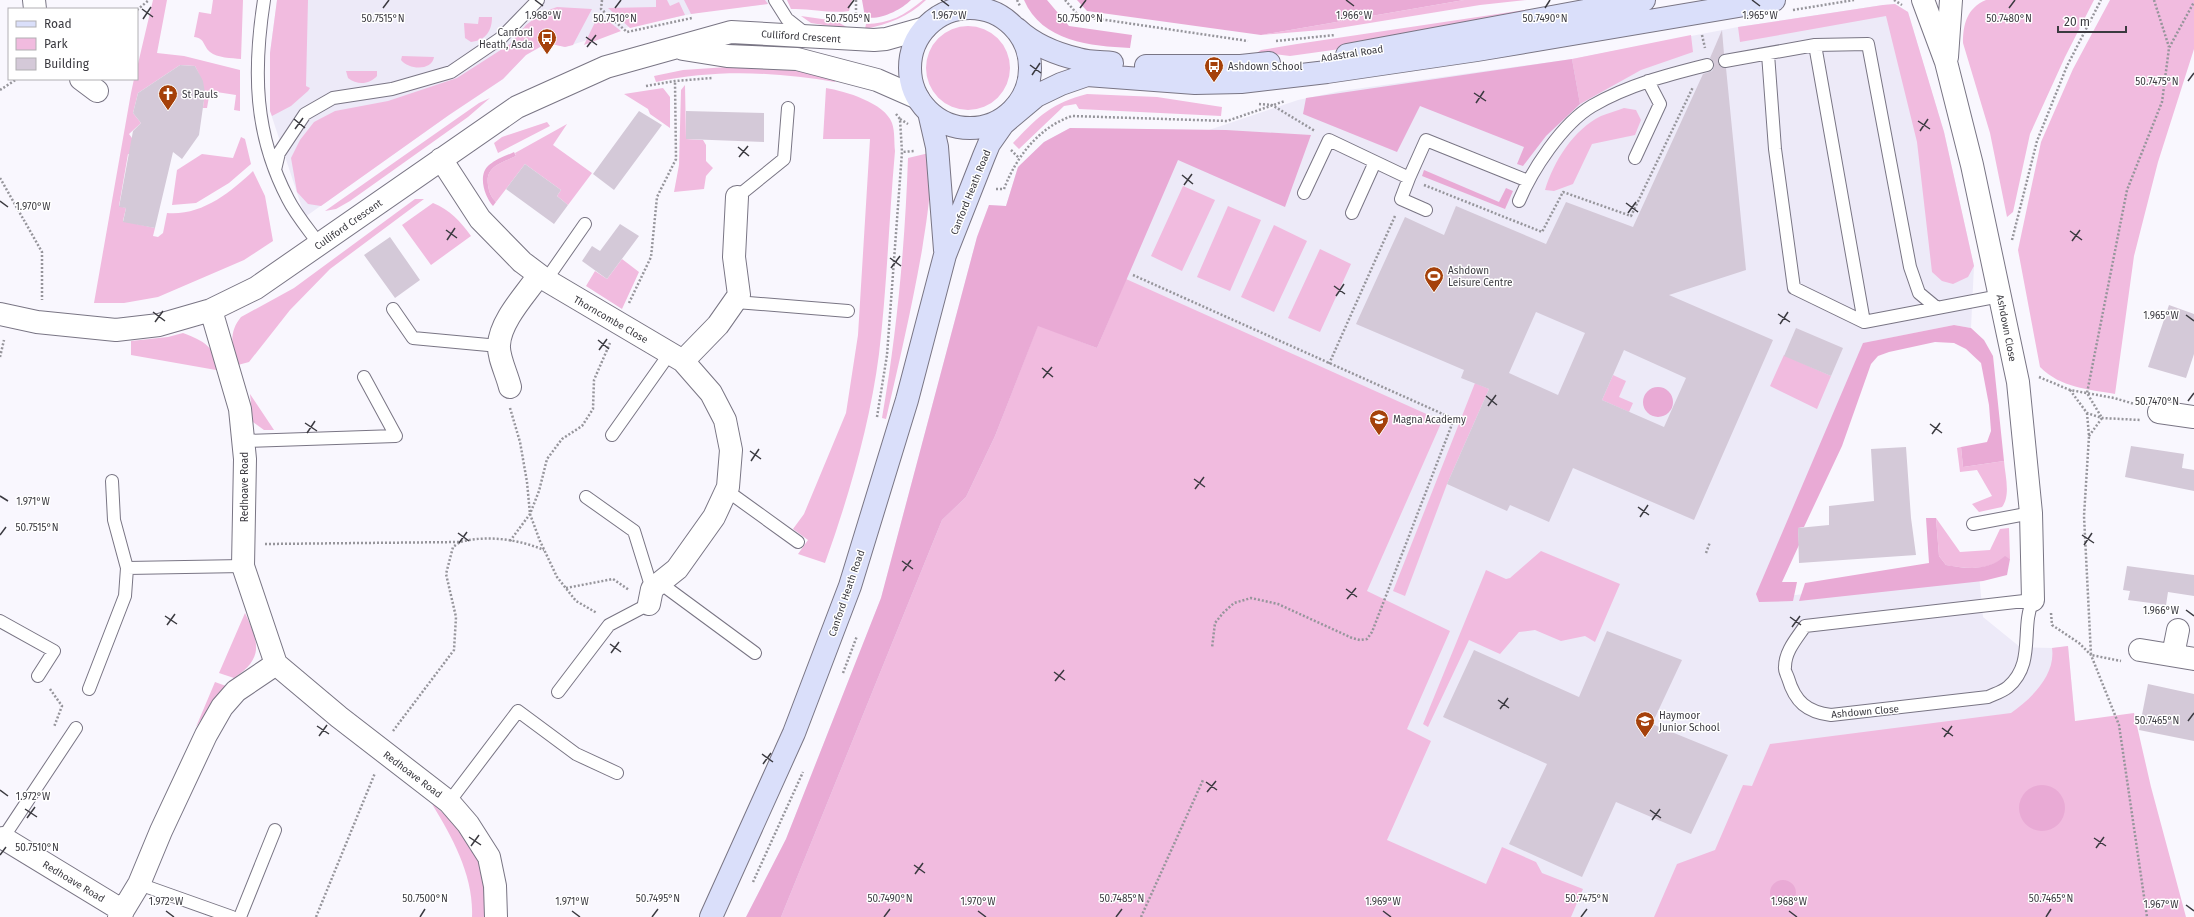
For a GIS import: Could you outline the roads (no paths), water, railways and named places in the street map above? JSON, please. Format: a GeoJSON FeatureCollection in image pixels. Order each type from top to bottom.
{"type":"FeatureCollection","features":[{"type":"Feature","properties":{"kind":"street"},"geometry":{"type":"LineString","coordinates":[[942,0],[914,46],[910,62],[911,78],[924,105],[948,124],[971,128],[993,124],[1008,118],[1036,96],[1061,84],[1087,75]]}},
{"type":"Feature","properties":{"kind":"street","name":"Adastral Road"},"geometry":{"type":"LineString","coordinates":[[1012,14],[1024,36],[1045,47],[1079,60],[1149,66],[1241,66],[1342,56],[1591,7],[1641,0]]}},
{"type":"Feature","properties":{"kind":"street"},"geometry":{"type":"LineString","coordinates":[[1591,7],[1605,19],[1711,0]]}},
{"type":"Feature","properties":{"kind":"street"},"geometry":{"type":"LineString","coordinates":[[1028,85],[1040,78],[1056,75],[1087,75],[1195,83],[1241,82],[1327,72],[1579,34],[1770,0]]}},
{"type":"Feature","properties":{"kind":"street"},"geometry":{"type":"LineString","coordinates":[[1923,0],[1946,62]]}},
{"type":"Feature","properties":{"kind":"street"},"geometry":{"type":"LineString","coordinates":[[1946,62],[1951,0]]}},
{"type":"Feature","properties":{"kind":"street"},"geometry":{"type":"LineString","coordinates":[[1579,34],[1595,27],[1591,7]]}},
{"type":"Feature","properties":{"kind":"street"},"geometry":{"type":"LineString","coordinates":[[927,26],[950,11],[967,8],[1012,14],[1029,53],[1031,72],[1028,85],[1022,99],[1008,118]]}},
{"type":"Feature","properties":{"kind":"street","name":"Culliford Crescent"},"geometry":{"type":"LineString","coordinates":[[0,314],[37,322],[116,330],[159,325],[211,310],[256,288],[517,107],[606,67],[731,32],[808,35],[846,40],[874,40],[886,39],[927,26]]}},
{"type":"Feature","properties":{"kind":"street","name":"Culliford Crescent"},"geometry":{"type":"LineString","coordinates":[[678,48],[727,56],[797,59],[871,78],[924,105]]}},
{"type":"Feature","properties":{"kind":"street","name":"Ashdown Close"},"geometry":{"type":"LineString","coordinates":[[1946,62],[1972,165],[2018,382],[2042,605]]}},
{"type":"Feature","properties":{"kind":"street","name":"Canford Heath Road"},"geometry":{"type":"LineString","coordinates":[[924,105],[937,147],[945,255]]}},
{"type":"Feature","properties":{"kind":"street","name":"Canford Heath Road"},"geometry":{"type":"LineString","coordinates":[[711,917],[794,734],[850,586],[907,400],[945,255],[984,156],[1008,118]]}},
{"type":"Feature","properties":{"kind":"street","name":"Thorncombe Close"},"geometry":{"type":"LineString","coordinates":[[441,159],[480,219],[503,244],[542,278],[677,357],[711,393],[725,420],[731,450],[726,490],[714,517],[677,569],[653,592]]}},
{"type":"Feature","properties":{"kind":"street"},"geometry":{"type":"LineString","coordinates":[[677,357],[718,325],[736,302],[739,295],[734,257],[737,198]]}},
{"type":"Feature","properties":{"kind":"street"},"geometry":{"type":"LineString","coordinates":[[510,387],[498,346],[504,324],[542,278]]}},
{"type":"Feature","properties":{"kind":"street","name":"Redhoave Road"},"geometry":{"type":"LineString","coordinates":[[211,310],[240,409],[245,459],[243,566],[276,664],[449,802],[468,824],[489,857],[495,886],[496,917]]}},
{"type":"Feature","properties":{"kind":"street"},"geometry":{"type":"LineString","coordinates":[[2159,412],[2194,417]]}},
{"type":"Feature","properties":{"kind":"street"},"geometry":{"type":"LineString","coordinates":[[2140,650],[2184,657],[2178,630]]}},
{"type":"Feature","properties":{"kind":"street","name":"Redhoave Road"},"geometry":{"type":"LineString","coordinates":[[2,840],[121,914],[139,884],[161,831],[206,735],[222,707],[236,691],[276,664]]}},
{"type":"Feature","properties":{"kind":"lane"},"geometry":{"type":"LineString","coordinates":[[264,0],[257,62],[257,87],[262,128],[275,170],[288,200],[319,244]]}},
{"type":"Feature","properties":{"kind":"lane"},"geometry":{"type":"LineString","coordinates":[[275,170],[278,153],[304,114],[333,98],[392,89],[451,72],[501,38],[538,0]]}},
{"type":"Feature","properties":{"kind":"lane"},"geometry":{"type":"LineString","coordinates":[[775,0],[787,19],[808,35]]}},
{"type":"Feature","properties":{"kind":"lane"},"geometry":{"type":"LineString","coordinates":[[1725,61],[1815,45],[1868,44],[1910,267],[1919,293],[1937,308]]}},
{"type":"Feature","properties":{"kind":"lane"},"geometry":{"type":"LineString","coordinates":[[1815,45],[1864,322]]}},
{"type":"Feature","properties":{"kind":"lane"},"geometry":{"type":"LineString","coordinates":[[1768,54],[1775,149],[1794,288],[1864,322],[2000,296]]}},
{"type":"Feature","properties":{"kind":"lane"},"geometry":{"type":"LineString","coordinates":[[1518,201],[1528,181],[1557,139],[1592,106],[1648,81],[1707,65]]}},
{"type":"Feature","properties":{"kind":"lane"},"geometry":{"type":"LineString","coordinates":[[1634,158],[1660,104],[1648,81]]}},
{"type":"Feature","properties":{"kind":"lane"},"geometry":{"type":"LineString","coordinates":[[737,198],[784,160],[788,108]]}},
{"type":"Feature","properties":{"kind":"lane"},"geometry":{"type":"LineString","coordinates":[[1304,193],[1328,140],[1409,178]]}},
{"type":"Feature","properties":{"kind":"lane"},"geometry":{"type":"LineString","coordinates":[[1426,210],[1401,199],[1426,140],[1528,181]]}},
{"type":"Feature","properties":{"kind":"lane"},"geometry":{"type":"LineString","coordinates":[[1352,213],[1375,162]]}},
{"type":"Feature","properties":{"kind":"lane"},"geometry":{"type":"LineString","coordinates":[[542,278],[585,224]]}},
{"type":"Feature","properties":{"kind":"lane"},"geometry":{"type":"LineString","coordinates":[[736,302],[848,311]]}},
{"type":"Feature","properties":{"kind":"lane"},"geometry":{"type":"LineString","coordinates":[[393,309],[413,338],[498,346]]}},
{"type":"Feature","properties":{"kind":"lane"},"geometry":{"type":"LineString","coordinates":[[612,435],[677,357]]}},
{"type":"Feature","properties":{"kind":"lane"},"geometry":{"type":"LineString","coordinates":[[243,440],[396,436],[364,377]]}},
{"type":"Feature","properties":{"kind":"lane"},"geometry":{"type":"LineString","coordinates":[[89,689],[125,596],[127,568],[114,520],[112,481]]}},
{"type":"Feature","properties":{"kind":"lane"},"geometry":{"type":"LineString","coordinates":[[726,490],[798,542]]}},
{"type":"Feature","properties":{"kind":"lane"},"geometry":{"type":"LineString","coordinates":[[586,498],[634,531],[653,592],[754,653]]}},
{"type":"Feature","properties":{"kind":"lane"},"geometry":{"type":"LineString","coordinates":[[1973,524],[2031,513]]}},
{"type":"Feature","properties":{"kind":"lane"},"geometry":{"type":"LineString","coordinates":[[127,568],[243,566]]}},
{"type":"Feature","properties":{"kind":"lane"},"geometry":{"type":"LineString","coordinates":[[558,692],[609,625],[653,592]]}},
{"type":"Feature","properties":{"kind":"lane","name":"Ashdown Close"},"geometry":{"type":"LineString","coordinates":[[2042,605],[2028,610],[2027,650],[2019,673],[2007,688],[1988,697],[1831,715],[1816,713],[1796,698],[1784,667],[1791,645],[1805,626],[2042,605]]}},
{"type":"Feature","properties":{"kind":"lane"},"geometry":{"type":"LineString","coordinates":[[0,621],[54,651],[38,676]]}},
{"type":"Feature","properties":{"kind":"lane"},"geometry":{"type":"LineString","coordinates":[[449,802],[518,711],[576,754],[616,772]]}},
{"type":"Feature","properties":{"kind":"lane"},"geometry":{"type":"LineString","coordinates":[[2,840],[76,728]]}},
{"type":"Feature","properties":{"kind":"lane"},"geometry":{"type":"LineString","coordinates":[[240,917],[275,830]]}},
{"type":"Feature","properties":{"kind":"lane"},"geometry":{"type":"LineString","coordinates":[[139,884],[232,917]]}},
{"type":"Feature","properties":{"kind":"place","name":"Canford Heath, Asda"},"geometry":{"type":"Point","coordinates":[547,55]}},
{"type":"Feature","properties":{"kind":"place","name":"Ashdown School"},"geometry":{"type":"Point","coordinates":[1214,83]}},
{"type":"Feature","properties":{"kind":"place","name":"St Pauls"},"geometry":{"type":"Point","coordinates":[168,111]}},
{"type":"Feature","properties":{"kind":"place","name":"Ashdown Leisure Centre"},"geometry":{"type":"Point","coordinates":[1434,293]}},
{"type":"Feature","properties":{"kind":"place","name":"Magna Academy"},"geometry":{"type":"Point","coordinates":[1379,436]}},
{"type":"Feature","properties":{"kind":"place","name":"Haymoor Junior School"},"geometry":{"type":"Point","coordinates":[1645,738]}}]}
